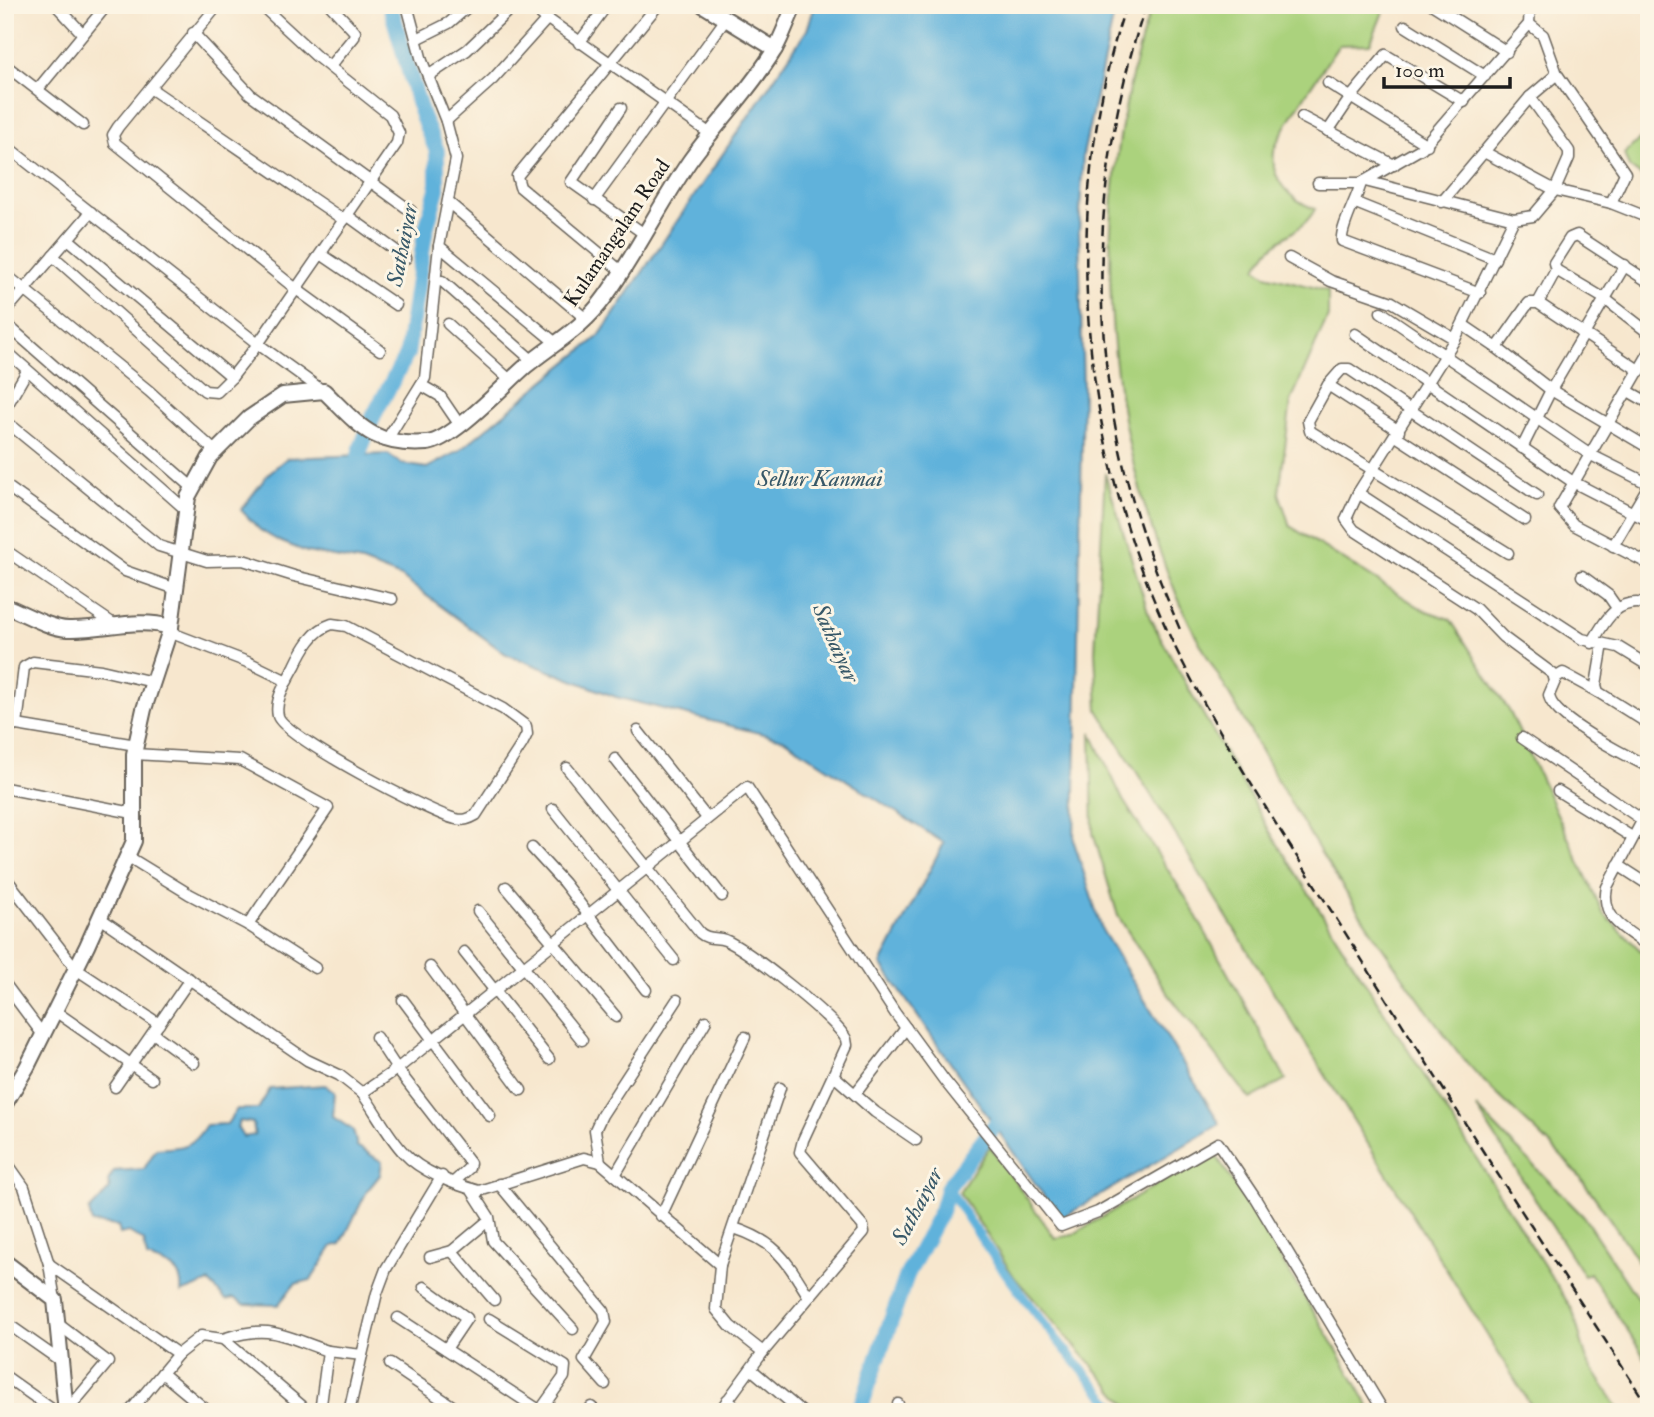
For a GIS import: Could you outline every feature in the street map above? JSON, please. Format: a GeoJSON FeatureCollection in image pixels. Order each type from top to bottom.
{"type":"FeatureCollection","features":[{"type":"Feature","properties":{"kind":"main road"},"geometry":{"type":"LineString","coordinates":[[703,5],[775,49]]}},
{"type":"Feature","properties":{"kind":"main road","name":"Kulamangalam Road"},"geometry":{"type":"LineString","coordinates":[[324,391],[363,429],[384,441],[430,443],[459,424],[557,344],[586,319],[605,297],[643,233],[709,133],[775,49],[795,5]]}},
{"type":"Feature","properties":{"kind":"main road"},"geometry":{"type":"LineString","coordinates":[[5,1104],[9,1084],[43,1035],[134,841],[135,749],[170,629],[187,510],[193,488],[216,452],[249,418],[283,395],[324,391]]}},
{"type":"Feature","properties":{"kind":"main road"},"geometry":{"type":"LineString","coordinates":[[5,606],[64,629],[148,620],[170,629]]}},
{"type":"Feature","properties":{"kind":"main road"},"geometry":{"type":"LineString","coordinates":[[5,1262],[55,1300],[66,1412]]}},
{"type":"Feature","properties":{"kind":"street"},"geometry":{"type":"LineString","coordinates":[[56,5],[82,33]]}},
{"type":"Feature","properties":{"kind":"street"},"geometry":{"type":"LineString","coordinates":[[38,89],[107,5]]}},
{"type":"Feature","properties":{"kind":"street"},"geometry":{"type":"LineString","coordinates":[[218,5],[118,127],[114,135],[115,143],[296,289],[380,350]]}},
{"type":"Feature","properties":{"kind":"street"},"geometry":{"type":"LineString","coordinates":[[54,256],[205,391],[217,392],[232,377],[370,183],[397,143],[399,133],[396,121],[331,65],[316,56],[261,5]]}},
{"type":"Feature","properties":{"kind":"street"},"geometry":{"type":"LineString","coordinates":[[330,5],[355,32],[354,37],[331,65]]}},
{"type":"Feature","properties":{"kind":"street"},"geometry":{"type":"LineString","coordinates":[[384,441],[421,385],[429,359],[439,246],[456,159],[407,5]]}},
{"type":"Feature","properties":{"kind":"street"},"geometry":{"type":"LineString","coordinates":[[417,39],[449,23],[470,5]]}},
{"type":"Feature","properties":{"kind":"street"},"geometry":{"type":"LineString","coordinates":[[428,76],[467,50],[514,5]]}},
{"type":"Feature","properties":{"kind":"street"},"geometry":{"type":"LineString","coordinates":[[528,5],[709,133]]}},
{"type":"Feature","properties":{"kind":"street"},"geometry":{"type":"LineString","coordinates":[[579,43],[607,5]]}},
{"type":"Feature","properties":{"kind":"street"},"geometry":{"type":"LineString","coordinates":[[621,271],[517,182],[522,170],[658,5]]}},
{"type":"Feature","properties":{"kind":"street"},"geometry":{"type":"LineString","coordinates":[[1433,5],[1507,52]]}},
{"type":"Feature","properties":{"kind":"street"},"geometry":{"type":"LineString","coordinates":[[1480,293],[1347,245],[1340,237],[1363,182],[1427,145],[1530,24],[1530,5]]}},
{"type":"Feature","properties":{"kind":"street"},"geometry":{"type":"LineString","coordinates":[[446,121],[500,73],[547,19]]}},
{"type":"Feature","properties":{"kind":"street"},"geometry":{"type":"LineString","coordinates":[[594,200],[726,19]]}},
{"type":"Feature","properties":{"kind":"street"},"geometry":{"type":"LineString","coordinates":[[1530,24],[1543,35],[1557,74],[1625,173],[1611,203]]}},
{"type":"Feature","properties":{"kind":"street"},"geometry":{"type":"LineString","coordinates":[[1405,26],[1485,76]]}},
{"type":"Feature","properties":{"kind":"street"},"geometry":{"type":"LineString","coordinates":[[193,33],[250,94],[411,211]]}},
{"type":"Feature","properties":{"kind":"street"},"geometry":{"type":"LineString","coordinates":[[1328,131],[1351,97],[1386,55],[1464,102]]}},
{"type":"Feature","properties":{"kind":"street"},"geometry":{"type":"LineString","coordinates":[[5,65],[83,125]]}},
{"type":"Feature","properties":{"kind":"street"},"geometry":{"type":"LineString","coordinates":[[1442,202],[1486,153],[1530,97],[1557,74]]}},
{"type":"Feature","properties":{"kind":"street"},"geometry":{"type":"LineString","coordinates":[[1328,83],[1427,145]]}},
{"type":"Feature","properties":{"kind":"street"},"geometry":{"type":"LineString","coordinates":[[150,88],[406,258]]}},
{"type":"Feature","properties":{"kind":"street"},"geometry":{"type":"LineString","coordinates":[[1318,183],[1363,182],[1514,219],[1533,216],[1555,190],[1569,158],[1569,151],[1530,97]]}},
{"type":"Feature","properties":{"kind":"street"},"geometry":{"type":"LineString","coordinates":[[621,108],[572,179],[574,186],[643,233]]}},
{"type":"Feature","properties":{"kind":"street"},"geometry":{"type":"LineString","coordinates":[[1302,117],[1394,165]]}},
{"type":"Feature","properties":{"kind":"street"},"geometry":{"type":"LineString","coordinates":[[5,145],[258,344],[324,391]]}},
{"type":"Feature","properties":{"kind":"street"},"geometry":{"type":"LineString","coordinates":[[1486,153],[1555,190],[1611,203],[1649,218]]}},
{"type":"Feature","properties":{"kind":"street"},"geometry":{"type":"LineString","coordinates":[[448,202],[586,319]]}},
{"type":"Feature","properties":{"kind":"street"},"geometry":{"type":"LineString","coordinates":[[1356,204],[1495,259]]}},
{"type":"Feature","properties":{"kind":"street"},"geometry":{"type":"LineString","coordinates":[[5,312],[90,212]]}},
{"type":"Feature","properties":{"kind":"street"},"geometry":{"type":"LineString","coordinates":[[1514,219],[1455,340],[1358,493],[1346,519],[1353,530],[1476,609],[1503,637],[1555,678]]}},
{"type":"Feature","properties":{"kind":"street"},"geometry":{"type":"LineString","coordinates":[[1538,303],[1556,270],[1556,258],[1570,238],[1577,235],[1649,282]]}},
{"type":"Feature","properties":{"kind":"street"},"geometry":{"type":"LineString","coordinates":[[68,239],[232,377]]}},
{"type":"Feature","properties":{"kind":"street"},"geometry":{"type":"LineString","coordinates":[[439,246],[557,344]]}},
{"type":"Feature","properties":{"kind":"street"},"geometry":{"type":"LineString","coordinates":[[321,254],[396,305]]}},
{"type":"Feature","properties":{"kind":"street"},"geometry":{"type":"LineString","coordinates":[[1289,258],[1331,282],[1392,302],[1455,340]]}},
{"type":"Feature","properties":{"kind":"street"},"geometry":{"type":"LineString","coordinates":[[1521,448],[1551,390],[1625,265]]}},
{"type":"Feature","properties":{"kind":"street"},"geometry":{"type":"LineString","coordinates":[[1556,270],[1605,299],[1649,333]]}},
{"type":"Feature","properties":{"kind":"street"},"geometry":{"type":"LineString","coordinates":[[5,274],[149,391],[216,452]]}},
{"type":"Feature","properties":{"kind":"street"},"geometry":{"type":"LineString","coordinates":[[442,281],[533,361]]}},
{"type":"Feature","properties":{"kind":"street"},"geometry":{"type":"LineString","coordinates":[[1497,348],[1529,303],[1538,303],[1640,371]]}},
{"type":"Feature","properties":{"kind":"street"},"geometry":{"type":"LineString","coordinates":[[1381,312],[1589,454],[1649,484],[1613,545]]}},
{"type":"Feature","properties":{"kind":"street"},"geometry":{"type":"LineString","coordinates":[[5,323],[193,488]]}},
{"type":"Feature","properties":{"kind":"street"},"geometry":{"type":"LineString","coordinates":[[448,324],[511,381]]}},
{"type":"Feature","properties":{"kind":"street"},"geometry":{"type":"LineString","coordinates":[[1463,325],[1551,390],[1649,448]]}},
{"type":"Feature","properties":{"kind":"street"},"geometry":{"type":"LineString","coordinates":[[1355,334],[1573,482],[1649,521]]}},
{"type":"Feature","properties":{"kind":"street"},"geometry":{"type":"LineString","coordinates":[[5,350],[187,510]]}},
{"type":"Feature","properties":{"kind":"street"},"geometry":{"type":"LineString","coordinates":[[1649,353],[1561,503],[1560,513],[1574,525],[1649,564]]}},
{"type":"Feature","properties":{"kind":"street"},"geometry":{"type":"LineString","coordinates":[[1508,553],[1309,428],[1308,421],[1328,385],[1342,369],[1349,369],[1537,495]]}},
{"type":"Feature","properties":{"kind":"street"},"geometry":{"type":"LineString","coordinates":[[5,409],[27,371]]}},
{"type":"Feature","properties":{"kind":"street"},"geometry":{"type":"LineString","coordinates":[[421,385],[440,397],[459,424]]}},
{"type":"Feature","properties":{"kind":"street"},"geometry":{"type":"LineString","coordinates":[[1328,385],[1525,520]]}},
{"type":"Feature","properties":{"kind":"street"},"geometry":{"type":"LineString","coordinates":[[1628,391],[1649,402]]}},
{"type":"Feature","properties":{"kind":"street"},"geometry":{"type":"LineString","coordinates":[[5,422],[159,546],[207,561],[243,560],[294,576],[392,599]]}},
{"type":"Feature","properties":{"kind":"street"},"geometry":{"type":"LineString","coordinates":[[5,485],[125,571],[149,583],[176,589]]}},
{"type":"Feature","properties":{"kind":"street"},"geometry":{"type":"LineString","coordinates":[[1358,493],[1597,643],[1618,647],[1649,666]]}},
{"type":"Feature","properties":{"kind":"street"},"geometry":{"type":"LineString","coordinates":[[5,550],[116,625]]}},
{"type":"Feature","properties":{"kind":"street"},"geometry":{"type":"LineString","coordinates":[[1581,576],[1608,596],[1616,608]]}},
{"type":"Feature","properties":{"kind":"street"},"geometry":{"type":"LineString","coordinates":[[1598,692],[1597,643],[1616,608],[1631,602],[1649,605]]}},
{"type":"Feature","properties":{"kind":"street"},"geometry":{"type":"LineString","coordinates":[[332,624],[346,626],[518,718],[526,726],[527,734],[476,815],[468,820],[458,820],[348,766],[287,729],[278,718],[278,706],[287,681],[315,634],[332,624]]}},
{"type":"Feature","properties":{"kind":"street"},"geometry":{"type":"LineString","coordinates":[[170,629],[287,681]]}},
{"type":"Feature","properties":{"kind":"street"},"geometry":{"type":"LineString","coordinates":[[17,725],[24,667],[33,662],[101,670],[153,682]]}},
{"type":"Feature","properties":{"kind":"street"},"geometry":{"type":"LineString","coordinates":[[1649,724],[1563,673],[1555,678],[1549,695],[1551,704],[1586,731],[1649,766]]}},
{"type":"Feature","properties":{"kind":"street"},"geometry":{"type":"LineString","coordinates":[[5,723],[135,749],[240,760],[328,808],[248,925]]}},
{"type":"Feature","properties":{"kind":"street"},"geometry":{"type":"LineString","coordinates":[[638,731],[707,818]]}},
{"type":"Feature","properties":{"kind":"street"},"geometry":{"type":"LineString","coordinates":[[1522,738],[1641,819]]}},
{"type":"Feature","properties":{"kind":"street"},"geometry":{"type":"LineString","coordinates":[[615,759],[722,897]]}},
{"type":"Feature","properties":{"kind":"street"},"geometry":{"type":"LineString","coordinates":[[567,768],[645,867],[708,938],[725,940],[797,992],[843,1033],[847,1045],[800,1152],[864,1229],[763,1352],[719,1412]]}},
{"type":"Feature","properties":{"kind":"street"},"geometry":{"type":"LineString","coordinates":[[362,1093],[433,1041],[747,786],[906,1028],[1061,1226],[1098,1212],[1218,1143],[1255,1198],[1384,1412]]}},
{"type":"Feature","properties":{"kind":"street"},"geometry":{"type":"LineString","coordinates":[[5,789],[133,813]]}},
{"type":"Feature","properties":{"kind":"street"},"geometry":{"type":"LineString","coordinates":[[1558,791],[1632,837]]}},
{"type":"Feature","properties":{"kind":"street"},"geometry":{"type":"LineString","coordinates":[[1649,808],[1606,887],[1607,912],[1615,923],[1649,946]]}},
{"type":"Feature","properties":{"kind":"street"},"geometry":{"type":"LineString","coordinates":[[553,809],[674,960]]}},
{"type":"Feature","properties":{"kind":"street"},"geometry":{"type":"LineString","coordinates":[[532,848],[646,990]]}},
{"type":"Feature","properties":{"kind":"street"},"geometry":{"type":"LineString","coordinates":[[127,856],[189,894],[248,925],[315,968]]}},
{"type":"Feature","properties":{"kind":"street"},"geometry":{"type":"LineString","coordinates":[[1618,865],[1649,884]]}},
{"type":"Feature","properties":{"kind":"street"},"geometry":{"type":"LineString","coordinates":[[5,877],[76,969],[155,1029],[194,1063]]}},
{"type":"Feature","properties":{"kind":"street"},"geometry":{"type":"LineString","coordinates":[[506,887],[616,1017]]}},
{"type":"Feature","properties":{"kind":"street"},"geometry":{"type":"LineString","coordinates":[[478,911],[582,1040]]}},
{"type":"Feature","properties":{"kind":"street"},"geometry":{"type":"LineString","coordinates":[[100,918],[307,1060],[339,1075],[362,1093],[403,1153],[442,1176],[478,1191],[584,1158],[600,1162],[720,1265]]}},
{"type":"Feature","properties":{"kind":"street"},"geometry":{"type":"LineString","coordinates":[[464,952],[550,1059]]}},
{"type":"Feature","properties":{"kind":"street"},"geometry":{"type":"LineString","coordinates":[[430,967],[521,1090]]}},
{"type":"Feature","properties":{"kind":"street"},"geometry":{"type":"LineString","coordinates":[[115,1087],[190,979]]}},
{"type":"Feature","properties":{"kind":"street"},"geometry":{"type":"LineString","coordinates":[[5,984],[43,1035]]}},
{"type":"Feature","properties":{"kind":"street"},"geometry":{"type":"LineString","coordinates":[[403,1000],[490,1116]]}},
{"type":"Feature","properties":{"kind":"street"},"geometry":{"type":"LineString","coordinates":[[600,1162],[595,1130],[602,1115],[677,1000]]}},
{"type":"Feature","properties":{"kind":"street"},"geometry":{"type":"LineString","coordinates":[[55,1011],[152,1079]]}},
{"type":"Feature","properties":{"kind":"street"},"geometry":{"type":"LineString","coordinates":[[615,1175],[706,1021]]}},
{"type":"Feature","properties":{"kind":"street"},"geometry":{"type":"LineString","coordinates":[[855,1094],[906,1028]]}},
{"type":"Feature","properties":{"kind":"street"},"geometry":{"type":"LineString","coordinates":[[376,1037],[397,1069],[470,1163],[469,1168],[454,1182]]}},
{"type":"Feature","properties":{"kind":"street"},"geometry":{"type":"LineString","coordinates":[[661,1216],[746,1037]]}},
{"type":"Feature","properties":{"kind":"street"},"geometry":{"type":"LineString","coordinates":[[833,1076],[916,1140]]}},
{"type":"Feature","properties":{"kind":"street"},"geometry":{"type":"LineString","coordinates":[[763,1352],[730,1326],[716,1309],[720,1265],[780,1087]]}},
{"type":"Feature","properties":{"kind":"street"},"geometry":{"type":"LineString","coordinates":[[5,1160],[24,1187],[49,1264],[55,1300]]}},
{"type":"Feature","properties":{"kind":"street"},"geometry":{"type":"LineString","coordinates":[[348,1412],[377,1293],[386,1269],[442,1176]]}},
{"type":"Feature","properties":{"kind":"street"},"geometry":{"type":"LineString","coordinates":[[499,1184],[604,1311],[606,1322],[583,1360],[605,1384]]}},
{"type":"Feature","properties":{"kind":"street"},"geometry":{"type":"LineString","coordinates":[[471,1189],[489,1220],[493,1241],[573,1329]]}},
{"type":"Feature","properties":{"kind":"street"},"geometry":{"type":"LineString","coordinates":[[430,1257],[452,1251],[489,1220]]}},
{"type":"Feature","properties":{"kind":"street"},"geometry":{"type":"LineString","coordinates":[[734,1228],[773,1246],[785,1258],[809,1297]]}},
{"type":"Feature","properties":{"kind":"street"},"geometry":{"type":"LineString","coordinates":[[452,1251],[494,1300]]}},
{"type":"Feature","properties":{"kind":"street"},"geometry":{"type":"LineString","coordinates":[[49,1264],[178,1354]]}},
{"type":"Feature","properties":{"kind":"street"},"geometry":{"type":"LineString","coordinates":[[425,1287],[467,1318],[446,1349]]}},
{"type":"Feature","properties":{"kind":"street"},"geometry":{"type":"LineString","coordinates":[[398,1318],[540,1411],[564,1377],[565,1366],[489,1319]]}},
{"type":"Feature","properties":{"kind":"street"},"geometry":{"type":"LineString","coordinates":[[5,1322],[62,1362]]}},
{"type":"Feature","properties":{"kind":"street"},"geometry":{"type":"LineString","coordinates":[[58,1324],[108,1362],[66,1412]]}},
{"type":"Feature","properties":{"kind":"street"},"geometry":{"type":"LineString","coordinates":[[135,1412],[131,1409],[178,1354],[201,1336],[223,1339],[264,1329],[328,1351],[362,1355]]}},
{"type":"Feature","properties":{"kind":"street"},"geometry":{"type":"LineString","coordinates":[[223,1339],[300,1409],[318,1412],[328,1351]]}},
{"type":"Feature","properties":{"kind":"street"},"geometry":{"type":"LineString","coordinates":[[390,1364],[461,1412]]}},
{"type":"Feature","properties":{"kind":"street"},"geometry":{"type":"LineString","coordinates":[[751,1369],[802,1412]]}},
{"type":"Feature","properties":{"kind":"street"},"geometry":{"type":"LineString","coordinates":[[162,1373],[209,1412]]}},
{"type":"Feature","properties":{"kind":"street"},"geometry":{"type":"LineString","coordinates":[[5,1377],[56,1412]]}},
{"type":"Feature","properties":{"kind":"street"},"geometry":{"type":"LineString","coordinates":[[727,1400],[742,1412]]}},
{"type":"Feature","properties":{"kind":"street"},"geometry":{"type":"LineString","coordinates":[[588,1412],[591,1407],[597,1412]]}},
{"type":"Feature","properties":{"kind":"green space"},"geometry":{"type":"Polygon","coordinates":[[[1152,5],[1386,5],[1370,44],[1339,45],[1292,115],[1274,152],[1275,172],[1284,188],[1290,195],[1315,209],[1302,225],[1270,249],[1256,268],[1266,275],[1328,291],[1328,316],[1291,401],[1279,493],[1290,526],[1424,610],[1450,619],[1510,712],[1603,913],[1649,959],[1649,1278],[1575,1171],[1468,1064],[1399,971],[1346,893],[1297,813],[1203,649],[1178,598],[1151,527],[1131,454],[1118,379],[1111,304],[1111,228],[1118,153],[1131,78],[1152,5]]]}},
{"type":"Feature","properties":{"kind":"green space"},"geometry":{"type":"Polygon","coordinates":[[[1649,130],[1649,182],[1629,167],[1624,154],[1649,130]]]}},
{"type":"Feature","properties":{"kind":"green space"},"geometry":{"type":"Polygon","coordinates":[[[1105,473],[1150,618],[1195,700],[1272,835],[1573,1311],[1587,1361],[1621,1412],[1535,1412],[1098,710],[1095,652],[1105,473]]]}},
{"type":"Feature","properties":{"kind":"green space"},"geometry":{"type":"Polygon","coordinates":[[[1091,732],[1123,800],[1188,901],[1286,1079],[1250,1099],[1166,991],[1118,916],[1093,833],[1091,732]]]}},
{"type":"Feature","properties":{"kind":"green space"},"geometry":{"type":"Polygon","coordinates":[[[1476,1107],[1583,1216],[1649,1316],[1649,1364],[1590,1273],[1584,1276],[1476,1107]]]}},
{"type":"Feature","properties":{"kind":"green space"},"geometry":{"type":"Polygon","coordinates":[[[990,1146],[1055,1238],[1072,1235],[1210,1153],[1216,1155],[1330,1338],[1372,1412],[1133,1412],[1015,1278],[959,1192],[990,1146]]]}},
{"type":"Feature","properties":{"kind":"water","name":"Sellur Kanmai"},"geometry":{"type":"Polygon","coordinates":[[[815,5],[1116,5],[1083,155],[1079,232],[1083,390],[1074,842],[1102,930],[1220,1124],[1060,1219],[881,964],[944,843],[783,739],[616,697],[506,654],[401,577],[362,562],[307,552],[279,541],[260,530],[241,510],[269,473],[287,458],[388,454],[402,464],[427,468],[459,451],[599,336],[807,30],[815,5]]]}},
{"type":"Feature","properties":{"kind":"water"},"geometry":{"type":"Polygon","coordinates":[[[325,1085],[335,1091],[333,1117],[353,1130],[357,1146],[382,1162],[380,1175],[367,1191],[341,1244],[333,1246],[311,1280],[295,1284],[278,1305],[244,1304],[234,1298],[226,1300],[209,1282],[181,1293],[177,1273],[168,1266],[147,1258],[144,1241],[129,1232],[120,1234],[118,1226],[92,1223],[89,1211],[110,1189],[108,1181],[114,1171],[144,1169],[156,1149],[191,1143],[206,1125],[227,1124],[237,1109],[258,1109],[270,1089],[325,1085]],[[240,1121],[237,1127],[243,1137],[255,1135],[253,1123],[240,1121]]]}},
{"type":"Feature","properties":{"kind":"waterway","name":"Sathaiyar"},"geometry":{"type":"LineString","coordinates":[[364,477],[359,456],[361,448],[374,415],[407,354],[425,233],[437,189],[437,151],[422,116],[390,5]]}},
{"type":"Feature","properties":{"kind":"waterway","name":"Sathaiyar"},"geometry":{"type":"LineString","coordinates":[[859,1412],[907,1275],[941,1211],[948,1187],[1007,1109]]}},
{"type":"Feature","properties":{"kind":"waterway"},"geometry":{"type":"LineString","coordinates":[[948,1187],[1028,1304],[1119,1412]]}},
{"type":"Feature","properties":{"kind":"railway"},"geometry":{"type":"LineString","coordinates":[[1126,5],[1104,86],[1091,169],[1086,253],[1090,337],[1101,421],[1120,503],[1147,583],[1181,659],[1242,769],[1463,1121],[1649,1408]]}},
{"type":"Feature","properties":{"kind":"railway"},"geometry":{"type":"LineString","coordinates":[[1146,5],[1127,69],[1113,134],[1105,200],[1103,332],[1123,464],[1145,541],[1181,632]]}}]}
